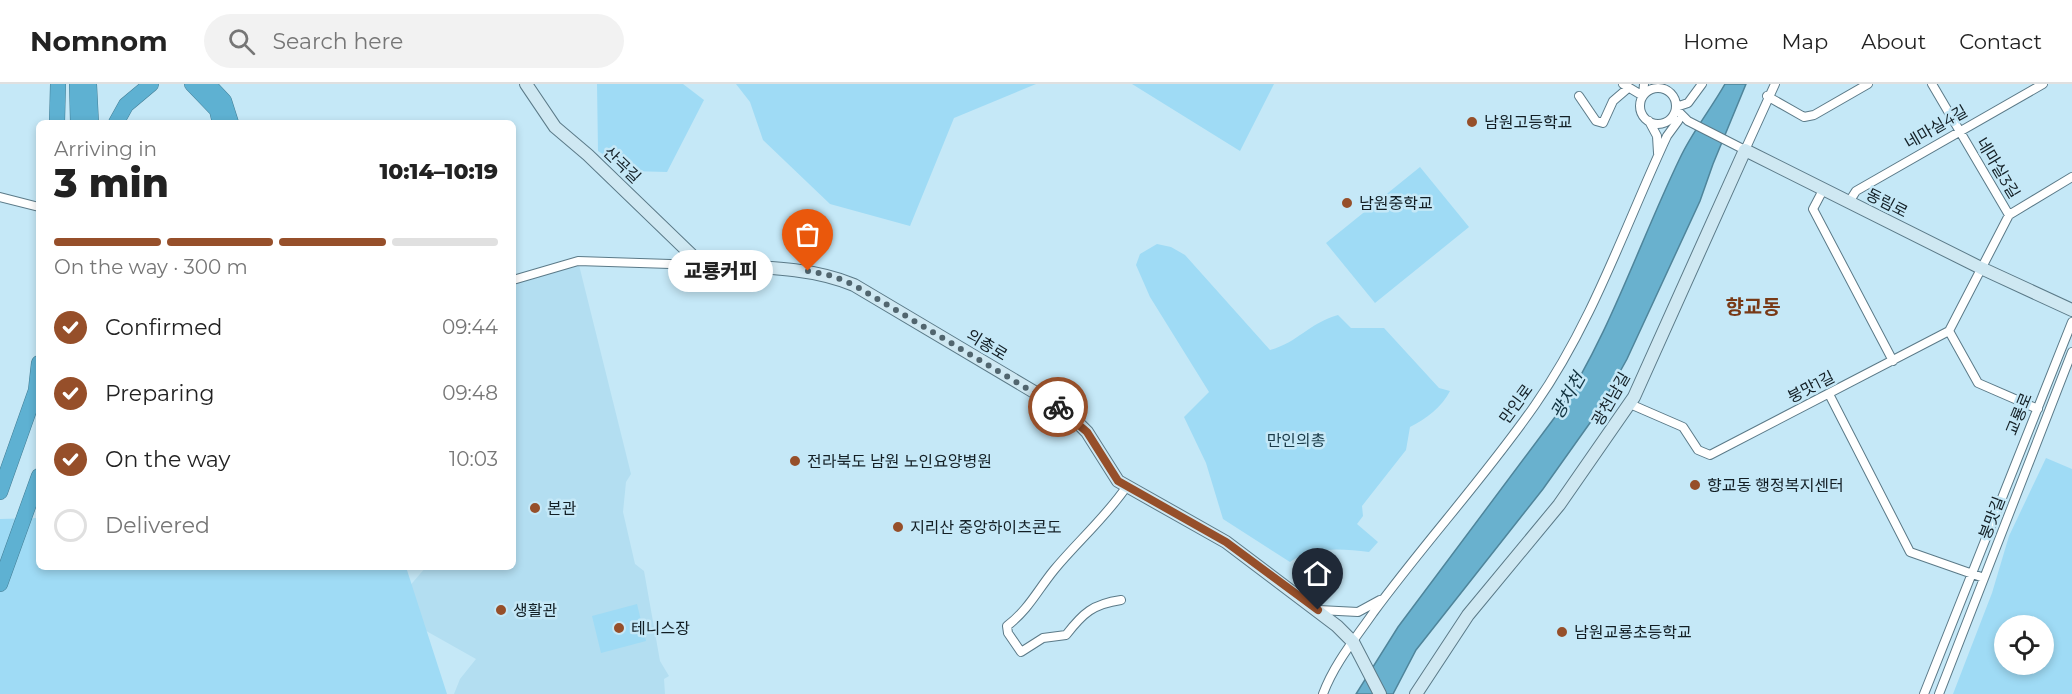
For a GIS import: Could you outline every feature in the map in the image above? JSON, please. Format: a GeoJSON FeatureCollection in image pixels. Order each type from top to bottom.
{"type":"FeatureCollection","features":[{"type":"Feature","properties":{"kind":"highway"},"geometry":{"type":"LineString","coordinates":[[57,120],[58,84]]}},
{"type":"Feature","properties":{"kind":"highway"},"geometry":{"type":"LineString","coordinates":[[77,84],[78,120]]}},
{"type":"Feature","properties":{"kind":"highway"},"geometry":{"type":"LineString","coordinates":[[89,84],[91,120]]}},
{"type":"Feature","properties":{"kind":"highway"},"geometry":{"type":"LineString","coordinates":[[118,120],[126,105],[151,84]]}},
{"type":"Feature","properties":{"kind":"highway"},"geometry":{"type":"LineString","coordinates":[[192,84],[217,110],[219,120]]}},
{"type":"Feature","properties":{"kind":"highway"},"geometry":{"type":"LineString","coordinates":[[208,84],[224,101],[230,120]]}},
{"type":"Feature","properties":{"kind":"highway"},"geometry":{"type":"LineString","coordinates":[[0,492],[36,391]]}},
{"type":"Feature","properties":{"kind":"highway"},"geometry":{"type":"LineString","coordinates":[[0,584],[36,484]]}},
{"type":"Feature","properties":{"kind":"street","name":"산곡길"},"geometry":{"type":"LineString","coordinates":[[526,84],[555,127],[588,154],[702,265]]}},
{"type":"Feature","properties":{"kind":"street"},"geometry":{"type":"LineString","coordinates":[[1644,84],[1640,109],[1657,136],[1658,157]]}},
{"type":"Feature","properties":{"kind":"street"},"geometry":{"type":"LineString","coordinates":[[1676,105],[1696,95],[1702,84]]}},
{"type":"Feature","properties":{"kind":"street","name":"광천남길"},"geometry":{"type":"LineString","coordinates":[[1416,694],[1468,615],[1559,505],[1630,404],[1742,149],[1775,84]]}},
{"type":"Feature","properties":{"kind":"street"},"geometry":{"type":"LineString","coordinates":[[1767,96],[1804,117],[1814,115],[1868,84]]}},
{"type":"Feature","properties":{"kind":"street","name":"네마실3길"},"geometry":{"type":"LineString","coordinates":[[1932,84],[2009,215],[1981,268]]}},
{"type":"Feature","properties":{"kind":"street","name":"네마실4길"},"geometry":{"type":"LineString","coordinates":[[1849,202],[1856,191],[2043,84]]}},
{"type":"Feature","properties":{"kind":"street"},"geometry":{"type":"LineString","coordinates":[[1579,96],[1596,121],[1603,123],[1612,101],[1625,86],[1643,96]]}},
{"type":"Feature","properties":{"kind":"street"},"geometry":{"type":"LineString","coordinates":[[1643,96],[1661,86],[1672,93],[1676,105],[1676,121]]}},
{"type":"Feature","properties":{"kind":"street"},"geometry":{"type":"LineString","coordinates":[[1676,105],[1676,121]]}},
{"type":"Feature","properties":{"kind":"street"},"geometry":{"type":"LineString","coordinates":[[1649,121],[1656,124],[1676,121]]}},
{"type":"Feature","properties":{"kind":"street","name":"동림로"},"geometry":{"type":"LineString","coordinates":[[1676,121],[1742,149],[1981,268],[2072,310]]}},
{"type":"Feature","properties":{"kind":"street","name":"만인로"},"geometry":{"type":"LineString","coordinates":[[1323,694],[1332,672],[1386,596],[1534,407],[1561,365],[1616,257],[1658,157],[1676,121]]}},
{"type":"Feature","properties":{"kind":"street"},"geometry":{"type":"LineString","coordinates":[[2009,215],[2072,177]]}},
{"type":"Feature","properties":{"kind":"street"},"geometry":{"type":"LineString","coordinates":[[1823,190],[1812,209],[1893,361]]}},
{"type":"Feature","properties":{"kind":"street"},"geometry":{"type":"LineString","coordinates":[[0,197],[36,206]]}},
{"type":"Feature","properties":{"kind":"street","name":"의총로"},"geometry":{"type":"LineString","coordinates":[[516,279],[578,261],[808,271],[833,276],[854,285],[1041,396],[1073,418],[1098,447],[1118,481],[1226,542],[1318,610],[1353,642],[1380,694]]}},
{"type":"Feature","properties":{"kind":"street"},"geometry":{"type":"LineString","coordinates":[[1981,268],[1949,332],[1978,383],[2037,409]]}},
{"type":"Feature","properties":{"kind":"street","name":"교룡로"},"geometry":{"type":"LineString","coordinates":[[1995,517],[2072,322]]}},
{"type":"Feature","properties":{"kind":"street","name":"붕맛1길"},"geometry":{"type":"LineString","coordinates":[[1630,404],[1683,427],[1698,450],[1710,455],[1949,332]]}},
{"type":"Feature","properties":{"kind":"street","name":"붕맛길"},"geometry":{"type":"LineString","coordinates":[[1939,694],[2072,353]]}},
{"type":"Feature","properties":{"kind":"street"},"geometry":{"type":"LineString","coordinates":[[1829,394],[1910,552],[1984,578]]}},
{"type":"Feature","properties":{"kind":"street"},"geometry":{"type":"LineString","coordinates":[[1121,600],[1101,603],[1082,616],[1066,635],[1043,638],[1021,652],[1008,633],[1007,626],[1029,607],[1054,570],[1110,511],[1127,486]]}},
{"type":"Feature","properties":{"kind":"street","name":"붕맛길"},"geometry":{"type":"LineString","coordinates":[[1924,694],[1995,517]]}},
{"type":"Feature","properties":{"kind":"street"},"geometry":{"type":"LineString","coordinates":[[1318,610],[1358,612],[1386,596]]}},
{"type":"Feature","properties":{"kind":"shaded area"},"geometry":{"type":"Polygon","coordinates":[[[1725,84],[1746,84],[1700,201],[1627,359],[1597,413],[1543,489],[1416,650],[1393,694],[1356,694],[1398,627],[1558,413],[1609,320],[1680,158],[1725,84]]]}},
{"type":"Feature","properties":{"kind":"shaded area"},"geometry":{"type":"Polygon","coordinates":[[[578,261],[631,474],[626,482],[623,512],[635,564],[644,571],[660,661],[669,676],[664,679],[665,694],[454,694],[460,679],[476,659],[389,610],[423,570],[516,570],[516,279],[578,261]]]}},
{"type":"Feature","properties":{"kind":"green space"},"geometry":{"type":"Polygon","coordinates":[[[597,84],[683,84],[704,100],[667,172],[629,171],[598,151],[597,84]]]}},
{"type":"Feature","properties":{"kind":"green space"},"geometry":{"type":"Polygon","coordinates":[[[736,84],[1036,84],[954,118],[910,226],[830,204],[763,140],[750,102],[736,84]]]}},
{"type":"Feature","properties":{"kind":"green space"},"geometry":{"type":"Polygon","coordinates":[[[1132,84],[1274,84],[1240,151],[1132,84]]]}},
{"type":"Feature","properties":{"kind":"green space"},"geometry":{"type":"Polygon","coordinates":[[[1420,167],[1469,227],[1375,303],[1326,243],[1420,167]]]}},
{"type":"Feature","properties":{"kind":"green space","name":"만인의총"},"geometry":{"type":"Polygon","coordinates":[[[1157,244],[1171,247],[1185,255],[1270,350],[1280,347],[1318,323],[1338,315],[1351,328],[1384,328],[1439,388],[1450,391],[1433,412],[1410,427],[1406,450],[1362,506],[1363,516],[1357,524],[1378,542],[1369,552],[1318,551],[1290,562],[1223,519],[1206,463],[1184,417],[1209,392],[1150,297],[1136,265],[1140,254],[1157,244]]]}},
{"type":"Feature","properties":{"kind":"green space"},"geometry":{"type":"Polygon","coordinates":[[[2046,458],[2072,469],[2072,694],[1953,694],[1992,593],[2009,536],[2046,458]]]}},
{"type":"Feature","properties":{"kind":"green space"},"geometry":{"type":"Polygon","coordinates":[[[36,518],[36,570],[407,570],[447,694],[0,694],[0,519],[36,518]]]}},
{"type":"Feature","properties":{"kind":"green space","name":"테니스장"},"geometry":{"type":"Polygon","coordinates":[[[637,604],[646,641],[601,653],[592,616],[637,604]]]}},
{"type":"Feature","properties":{"kind":"way so far"},"geometry":{"type":"LineString","coordinates":[[808,271],[833,276],[854,285],[1058,407]]}},
{"type":"Feature","properties":{"kind":"place","name":"남원고등학교"},"geometry":{"type":"Point","coordinates":[1472,122]}},
{"type":"Feature","properties":{"kind":"place","name":"남원중학교"},"geometry":{"type":"Point","coordinates":[1347,203]}},
{"type":"Feature","properties":{"kind":"place","name":"교룡커피"},"geometry":{"type":"Point","coordinates":[808,271]}},
{"type":"Feature","properties":{"kind":"place","name":"전라북도 남원 노인요양병원"},"geometry":{"type":"Point","coordinates":[795,461]}},
{"type":"Feature","properties":{"kind":"place","name":"향교동 행정복지센터"},"geometry":{"type":"Point","coordinates":[1695,485]}},
{"type":"Feature","properties":{"kind":"place","name":"본관"},"geometry":{"type":"Point","coordinates":[535,508]}},
{"type":"Feature","properties":{"kind":"place","name":"지리산 중앙하이츠콘도"},"geometry":{"type":"Point","coordinates":[898,527]}},
{"type":"Feature","properties":{"kind":"place","name":"생활관"},"geometry":{"type":"Point","coordinates":[501,610]}},
{"type":"Feature","properties":{"kind":"place","name":"테니스장"},"geometry":{"type":"Point","coordinates":[619,628]}},
{"type":"Feature","properties":{"kind":"place","name":"남원교룡초등학교"},"geometry":{"type":"Point","coordinates":[1562,632]}},
{"type":"Feature","properties":{"kind":"district","name":"향교동"},"geometry":{"type":"Point","coordinates":[1753,307]}},
{"type":"Feature","properties":{"kind":"route"},"geometry":{"type":"LineString","coordinates":[[1058,407],[1087,432],[1118,481],[1226,542],[1318,610]]}},
{"type":"Feature","properties":{"kind":"water label","name":"광치천"},"geometry":{"type":"Point","coordinates":[1568,396]}}]}
